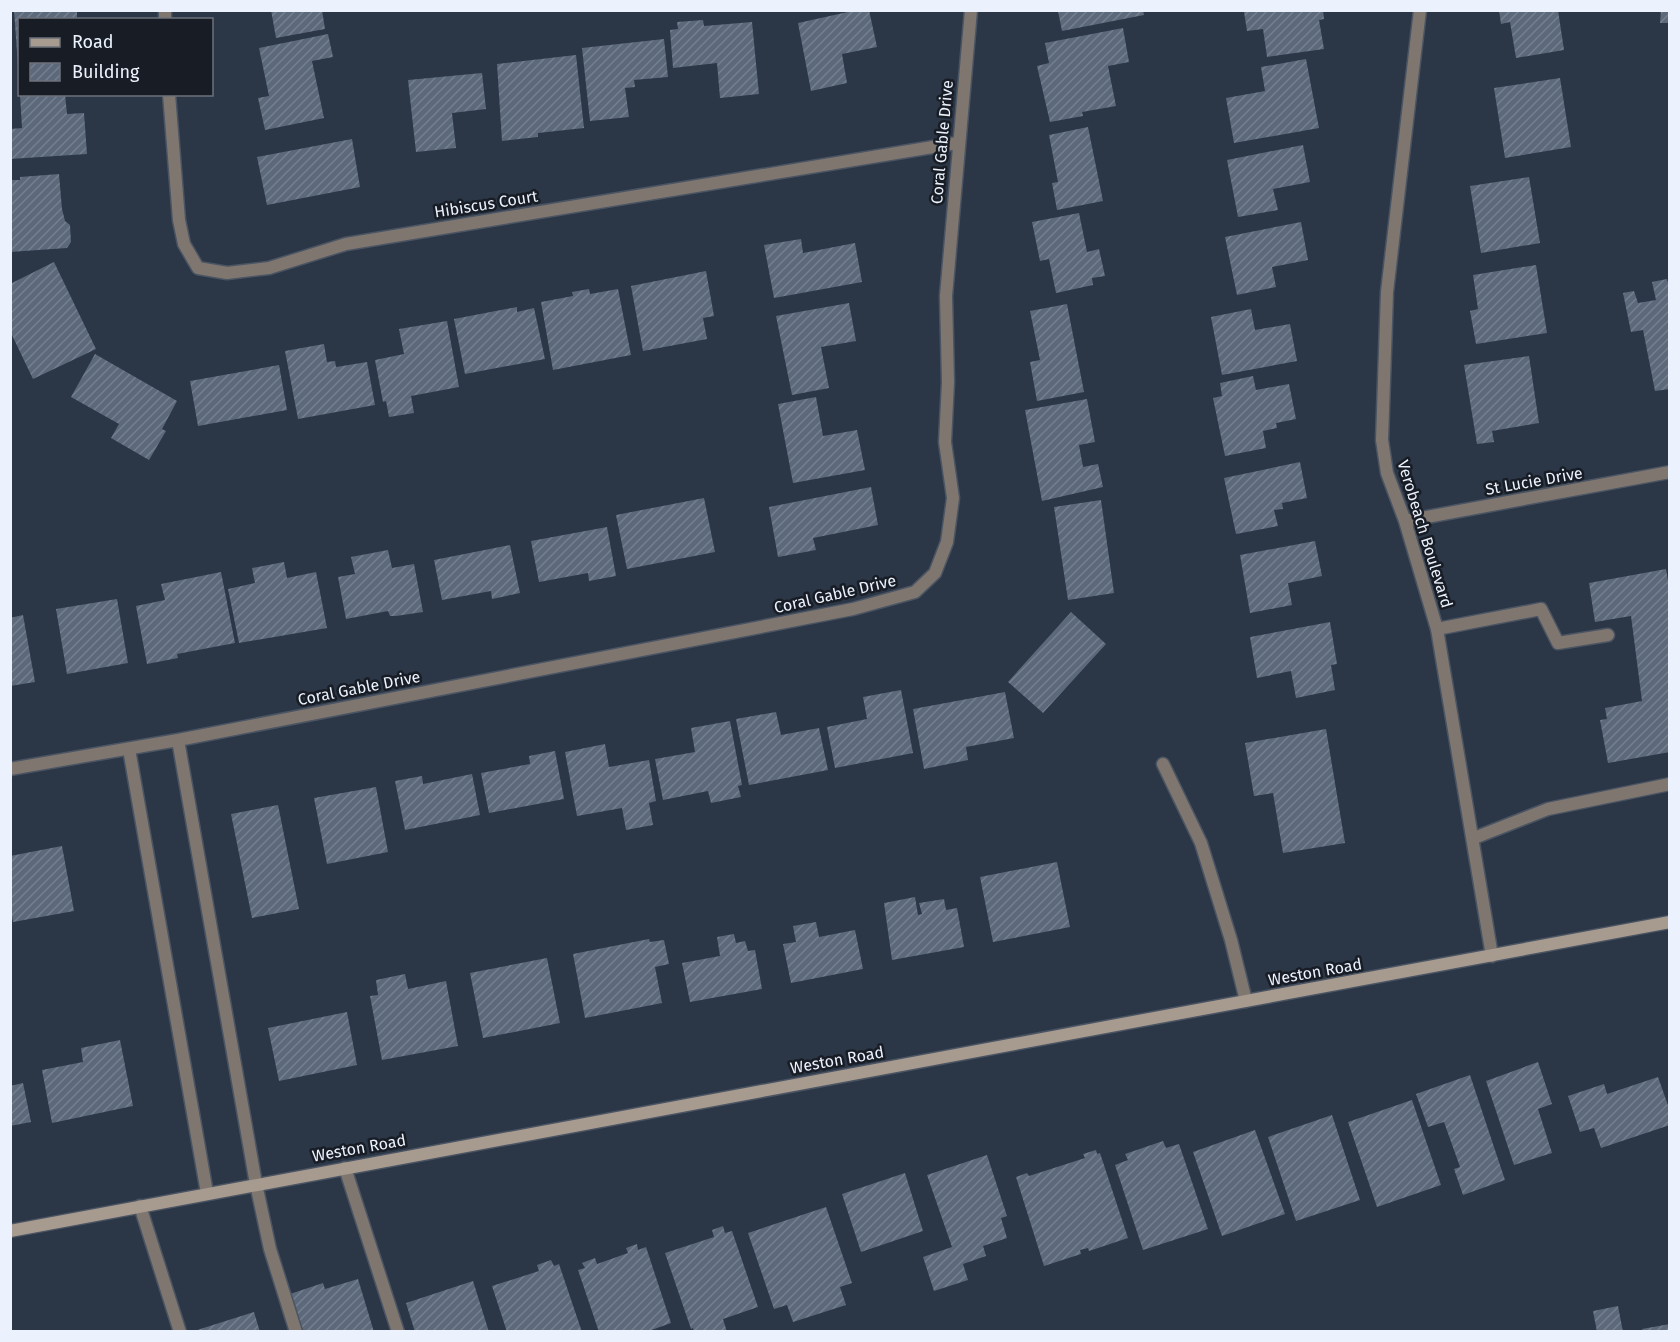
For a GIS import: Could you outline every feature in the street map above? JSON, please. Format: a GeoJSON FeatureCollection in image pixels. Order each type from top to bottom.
{"type":"FeatureCollection","features":[{"type":"Feature","properties":{"kind":"main road","name":"Weston Road"},"geometry":{"type":"LineString","coordinates":[[10,1231],[1670,922]]}},
{"type":"Feature","properties":{"kind":"street","name":"Coral Gable Drive"},"geometry":{"type":"LineString","coordinates":[[10,769],[178,740],[853,609],[915,592],[935,573],[947,542],[952,498],[945,442],[948,382],[946,296],[957,143],[971,10]]}},
{"type":"Feature","properties":{"kind":"street","name":"Verobeach Boulevard"},"geometry":{"type":"LineString","coordinates":[[1420,10],[1387,292],[1387,359],[1382,406],[1387,473],[1405,521],[1437,629],[1474,838],[1492,956]]}},
{"type":"Feature","properties":{"kind":"street","name":"Hibiscus Court"},"geometry":{"type":"LineString","coordinates":[[169,96],[174,182],[184,244],[198,268],[226,273],[269,268],[346,244],[957,143]]}},
{"type":"Feature","properties":{"kind":"street","name":"St Lucie Drive"},"geometry":{"type":"LineString","coordinates":[[1405,521],[1670,472]]}},
{"type":"Feature","properties":{"kind":"street"},"geometry":{"type":"LineString","coordinates":[[1437,629],[1541,609],[1558,643],[1608,635]]}},
{"type":"Feature","properties":{"kind":"street"},"geometry":{"type":"LineString","coordinates":[[178,740],[256,1184],[270,1249],[296,1332]]}},
{"type":"Feature","properties":{"kind":"street"},"geometry":{"type":"LineString","coordinates":[[129,749],[207,1193]]}},
{"type":"Feature","properties":{"kind":"street"},"geometry":{"type":"LineString","coordinates":[[1163,764],[1200,843],[1231,940],[1246,1001]]}},
{"type":"Feature","properties":{"kind":"street"},"geometry":{"type":"LineString","coordinates":[[1474,838],[1548,810],[1670,784]]}},
{"type":"Feature","properties":{"kind":"street"},"geometry":{"type":"LineString","coordinates":[[345,1168],[398,1332]]}},
{"type":"Feature","properties":{"kind":"street"},"geometry":{"type":"LineString","coordinates":[[140,1206],[180,1332]]}},
{"type":"Feature","properties":{"kind":"building"},"geometry":{"type":"Polygon","coordinates":[[[14,10],[77,10],[77,18],[18,18],[18,66],[14,10]]]}},
{"type":"Feature","properties":{"kind":"building"},"geometry":{"type":"Polygon","coordinates":[[[271,10],[322,10],[325,29],[276,38],[271,10]]]}},
{"type":"Feature","properties":{"kind":"building"},"geometry":{"type":"Polygon","coordinates":[[[857,10],[869,10],[877,47],[842,54],[847,83],[811,91],[798,23],[857,10]]]}},
{"type":"Feature","properties":{"kind":"building"},"geometry":{"type":"Polygon","coordinates":[[[1143,10],[1144,15],[1062,31],[1058,11],[1143,10]]]}},
{"type":"Feature","properties":{"kind":"building"},"geometry":{"type":"Polygon","coordinates":[[[1323,10],[1324,19],[1319,20],[1324,49],[1267,57],[1263,29],[1247,31],[1244,12],[1323,10]]]}},
{"type":"Feature","properties":{"kind":"building"},"geometry":{"type":"Polygon","coordinates":[[[1499,10],[1558,10],[1564,50],[1516,58],[1510,22],[1501,24],[1499,10]]]}},
{"type":"Feature","properties":{"kind":"building"},"geometry":{"type":"Polygon","coordinates":[[[1661,10],[1670,10],[1670,23],[1660,23],[1661,10]]]}},
{"type":"Feature","properties":{"kind":"building"},"geometry":{"type":"Polygon","coordinates":[[[703,20],[704,26],[752,22],[759,94],[720,98],[717,63],[673,68],[670,30],[678,29],[677,22],[703,20]]]}},
{"type":"Feature","properties":{"kind":"building"},"geometry":{"type":"Polygon","coordinates":[[[1123,28],[1129,62],[1108,66],[1116,106],[1082,112],[1083,116],[1050,122],[1037,66],[1049,63],[1045,43],[1123,28]]]}},
{"type":"Feature","properties":{"kind":"building"},"geometry":{"type":"Polygon","coordinates":[[[328,34],[333,57],[312,61],[324,118],[265,130],[258,98],[269,96],[259,48],[328,34]]]}},
{"type":"Feature","properties":{"kind":"building"},"geometry":{"type":"Polygon","coordinates":[[[664,39],[668,77],[634,80],[635,87],[625,88],[629,117],[590,121],[582,48],[664,39]]]}},
{"type":"Feature","properties":{"kind":"building"},"geometry":{"type":"Polygon","coordinates":[[[576,55],[584,128],[538,133],[538,137],[502,141],[497,64],[576,55]]]}},
{"type":"Feature","properties":{"kind":"building"},"geometry":{"type":"Polygon","coordinates":[[[1306,59],[1319,128],[1234,143],[1226,98],[1265,91],[1261,67],[1306,59]]]}},
{"type":"Feature","properties":{"kind":"building"},"geometry":{"type":"Polygon","coordinates":[[[482,73],[486,109],[452,113],[456,148],[416,152],[408,80],[482,73]]]}},
{"type":"Feature","properties":{"kind":"building"},"geometry":{"type":"Polygon","coordinates":[[[1560,78],[1571,147],[1505,158],[1494,88],[1560,78]]]}},
{"type":"Feature","properties":{"kind":"building"},"geometry":{"type":"Polygon","coordinates":[[[20,96],[65,96],[67,114],[84,113],[87,154],[10,159],[10,129],[22,128],[20,96]]]}},
{"type":"Feature","properties":{"kind":"building"},"geometry":{"type":"Polygon","coordinates":[[[1088,127],[1103,201],[1057,210],[1052,183],[1058,182],[1049,135],[1088,127]]]}},
{"type":"Feature","properties":{"kind":"building"},"geometry":{"type":"Polygon","coordinates":[[[352,139],[360,187],[267,205],[257,157],[352,139]]]}},
{"type":"Feature","properties":{"kind":"building"},"geometry":{"type":"Polygon","coordinates":[[[1303,145],[1310,182],[1273,189],[1278,210],[1238,217],[1227,160],[1303,145]]]}},
{"type":"Feature","properties":{"kind":"building"},"geometry":{"type":"Polygon","coordinates":[[[59,174],[62,209],[65,221],[70,225],[71,242],[67,248],[10,252],[10,180],[59,174]]]}},
{"type":"Feature","properties":{"kind":"building"},"geometry":{"type":"Polygon","coordinates":[[[1529,177],[1540,243],[1481,253],[1470,186],[1529,177]]]}},
{"type":"Feature","properties":{"kind":"building"},"geometry":{"type":"Polygon","coordinates":[[[1079,213],[1087,252],[1099,249],[1105,276],[1092,278],[1093,285],[1056,293],[1049,259],[1040,261],[1032,222],[1079,213]]]}},
{"type":"Feature","properties":{"kind":"building"},"geometry":{"type":"Polygon","coordinates":[[[1301,222],[1308,260],[1272,267],[1276,287],[1237,295],[1225,237],[1301,222]]]}},
{"type":"Feature","properties":{"kind":"building"},"geometry":{"type":"Polygon","coordinates":[[[801,239],[803,253],[855,243],[862,282],[774,298],[764,245],[801,239]]]}},
{"type":"Feature","properties":{"kind":"building"},"geometry":{"type":"Polygon","coordinates":[[[54,262],[96,349],[33,379],[10,331],[10,284],[54,262]]]}},
{"type":"Feature","properties":{"kind":"building"},"geometry":{"type":"Polygon","coordinates":[[[1536,265],[1547,333],[1476,344],[1470,311],[1478,309],[1473,275],[1536,265]]]}},
{"type":"Feature","properties":{"kind":"building"},"geometry":{"type":"Polygon","coordinates":[[[706,271],[714,316],[703,318],[707,339],[643,351],[631,286],[706,271]]]}},
{"type":"Feature","properties":{"kind":"building"},"geometry":{"type":"Polygon","coordinates":[[[1667,279],[1670,291],[1670,389],[1655,391],[1643,330],[1631,332],[1623,293],[1634,291],[1638,303],[1656,300],[1652,282],[1667,279]]]}},
{"type":"Feature","properties":{"kind":"building"},"geometry":{"type":"Polygon","coordinates":[[[589,289],[590,294],[618,289],[631,355],[553,370],[541,302],[573,296],[572,292],[589,289]]]}},
{"type":"Feature","properties":{"kind":"building"},"geometry":{"type":"Polygon","coordinates":[[[849,303],[856,341],[821,347],[829,388],[792,395],[776,316],[849,303]]]}},
{"type":"Feature","properties":{"kind":"building"},"geometry":{"type":"Polygon","coordinates":[[[1067,304],[1084,392],[1037,401],[1030,362],[1040,360],[1030,311],[1067,304]]]}},
{"type":"Feature","properties":{"kind":"building"},"geometry":{"type":"Polygon","coordinates":[[[517,307],[517,312],[534,308],[545,359],[465,374],[454,319],[517,307]]]}},
{"type":"Feature","properties":{"kind":"building"},"geometry":{"type":"Polygon","coordinates":[[[1251,309],[1255,330],[1290,324],[1297,361],[1222,375],[1211,317],[1251,309]]]}},
{"type":"Feature","properties":{"kind":"building"},"geometry":{"type":"Polygon","coordinates":[[[447,321],[459,387],[411,396],[414,413],[389,417],[386,401],[383,402],[375,360],[404,354],[399,329],[447,321]]]}},
{"type":"Feature","properties":{"kind":"building"},"geometry":{"type":"Polygon","coordinates":[[[324,344],[327,362],[335,361],[336,367],[367,362],[375,405],[298,419],[285,351],[324,344]]]}},
{"type":"Feature","properties":{"kind":"building"},"geometry":{"type":"Polygon","coordinates":[[[95,354],[177,401],[162,429],[166,431],[149,460],[111,438],[119,424],[71,397],[95,354]]]}},
{"type":"Feature","properties":{"kind":"building"},"geometry":{"type":"Polygon","coordinates":[[[1529,356],[1539,423],[1492,431],[1494,442],[1477,444],[1464,365],[1529,356]]]}},
{"type":"Feature","properties":{"kind":"building"},"geometry":{"type":"Polygon","coordinates":[[[279,365],[287,410],[198,426],[190,381],[279,365]]]}},
{"type":"Feature","properties":{"kind":"building"},"geometry":{"type":"Polygon","coordinates":[[[1253,376],[1256,390],[1289,384],[1296,419],[1276,423],[1277,428],[1263,431],[1266,448],[1225,456],[1213,398],[1222,396],[1220,383],[1253,376]]]}},
{"type":"Feature","properties":{"kind":"building"},"geometry":{"type":"Polygon","coordinates":[[[816,397],[823,436],[857,430],[865,470],[793,483],[778,404],[816,397]]]}},
{"type":"Feature","properties":{"kind":"building"},"geometry":{"type":"Polygon","coordinates":[[[1087,399],[1095,442],[1079,445],[1083,467],[1098,464],[1103,487],[1042,501],[1025,410],[1087,399]]]}},
{"type":"Feature","properties":{"kind":"building"},"geometry":{"type":"Polygon","coordinates":[[[1300,462],[1307,498],[1282,503],[1283,509],[1274,510],[1278,526],[1236,534],[1224,478],[1300,462]]]}},
{"type":"Feature","properties":{"kind":"building"},"geometry":{"type":"Polygon","coordinates":[[[871,487],[878,525],[813,538],[816,550],[778,557],[769,507],[871,487]]]}},
{"type":"Feature","properties":{"kind":"building"},"geometry":{"type":"Polygon","coordinates":[[[704,498],[715,552],[627,569],[616,515],[704,498]]]}},
{"type":"Feature","properties":{"kind":"building"},"geometry":{"type":"Polygon","coordinates":[[[1101,500],[1114,593],[1068,600],[1054,507],[1101,500]]]}},
{"type":"Feature","properties":{"kind":"building"},"geometry":{"type":"Polygon","coordinates":[[[607,527],[616,576],[589,581],[588,573],[539,582],[531,541],[607,527]]]}},
{"type":"Feature","properties":{"kind":"building"},"geometry":{"type":"Polygon","coordinates":[[[1315,541],[1322,576],[1288,583],[1292,605],[1250,613],[1240,555],[1315,541]]]}},
{"type":"Feature","properties":{"kind":"building"},"geometry":{"type":"Polygon","coordinates":[[[510,545],[520,593],[492,599],[491,591],[442,600],[434,560],[510,545]]]}},
{"type":"Feature","properties":{"kind":"building"},"geometry":{"type":"Polygon","coordinates":[[[388,550],[392,568],[414,564],[423,612],[390,616],[388,611],[346,619],[338,577],[355,574],[351,557],[388,550]]]}},
{"type":"Feature","properties":{"kind":"building"},"geometry":{"type":"Polygon","coordinates":[[[284,562],[287,578],[316,572],[327,628],[239,643],[228,589],[255,583],[252,568],[284,562]]]}},
{"type":"Feature","properties":{"kind":"building"},"geometry":{"type":"Polygon","coordinates":[[[1666,569],[1670,592],[1670,752],[1608,763],[1600,720],[1607,719],[1605,708],[1642,701],[1631,616],[1595,622],[1589,583],[1666,569]]]}},
{"type":"Feature","properties":{"kind":"building"},"geometry":{"type":"Polygon","coordinates":[[[221,572],[235,643],[177,654],[178,658],[147,664],[136,606],[165,600],[161,584],[221,572]]]}},
{"type":"Feature","properties":{"kind":"building"},"geometry":{"type":"Polygon","coordinates":[[[117,599],[128,663],[67,674],[56,609],[117,599]]]}},
{"type":"Feature","properties":{"kind":"building"},"geometry":{"type":"Polygon","coordinates":[[[1071,612],[1106,644],[1043,713],[1008,682],[1071,612]]]}},
{"type":"Feature","properties":{"kind":"building"},"geometry":{"type":"Polygon","coordinates":[[[23,615],[35,682],[10,686],[10,618],[23,615]]]}},
{"type":"Feature","properties":{"kind":"building"},"geometry":{"type":"Polygon","coordinates":[[[1330,622],[1337,664],[1331,665],[1335,690],[1296,698],[1291,671],[1257,678],[1250,637],[1330,622]]]}},
{"type":"Feature","properties":{"kind":"building"},"geometry":{"type":"Polygon","coordinates":[[[901,690],[913,753],[835,768],[827,727],[867,719],[863,697],[901,690]]]}},
{"type":"Feature","properties":{"kind":"building"},"geometry":{"type":"Polygon","coordinates":[[[1005,692],[1014,738],[966,747],[968,760],[924,769],[913,709],[1005,692]]]}},
{"type":"Feature","properties":{"kind":"building"},"geometry":{"type":"Polygon","coordinates":[[[776,712],[781,735],[819,728],[828,770],[749,785],[736,719],[776,712]]]}},
{"type":"Feature","properties":{"kind":"building"},"geometry":{"type":"Polygon","coordinates":[[[730,721],[742,785],[738,786],[741,797],[711,803],[708,791],[663,800],[655,759],[695,752],[691,728],[730,721]]]}},
{"type":"Feature","properties":{"kind":"building"},"geometry":{"type":"Polygon","coordinates":[[[1326,729],[1345,843],[1283,853],[1273,793],[1254,796],[1245,743],[1326,729]]]}},
{"type":"Feature","properties":{"kind":"building"},"geometry":{"type":"Polygon","coordinates":[[[605,744],[609,767],[649,760],[656,801],[649,803],[653,825],[626,830],[622,808],[577,816],[565,752],[605,744]]]}},
{"type":"Feature","properties":{"kind":"building"},"geometry":{"type":"Polygon","coordinates":[[[555,751],[564,799],[489,813],[481,773],[530,764],[529,756],[555,751]]]}},
{"type":"Feature","properties":{"kind":"building"},"geometry":{"type":"Polygon","coordinates":[[[472,774],[480,815],[405,830],[395,781],[422,776],[423,784],[472,774]]]}},
{"type":"Feature","properties":{"kind":"building"},"geometry":{"type":"Polygon","coordinates":[[[376,787],[388,852],[327,864],[314,798],[376,787]]]}},
{"type":"Feature","properties":{"kind":"building"},"geometry":{"type":"Polygon","coordinates":[[[278,805],[299,909],[252,918],[231,814],[278,805]]]}},
{"type":"Feature","properties":{"kind":"building"},"geometry":{"type":"Polygon","coordinates":[[[62,846],[74,911],[13,922],[10,907],[10,856],[62,846]]]}},
{"type":"Feature","properties":{"kind":"building"},"geometry":{"type":"Polygon","coordinates":[[[1057,862],[1070,927],[993,942],[980,877],[1057,862]]]}},
{"type":"Feature","properties":{"kind":"building"},"geometry":{"type":"Polygon","coordinates":[[[915,897],[918,915],[922,914],[919,903],[944,899],[946,910],[957,908],[964,947],[892,960],[884,903],[915,897]]]}},
{"type":"Feature","properties":{"kind":"building"},"geometry":{"type":"Polygon","coordinates":[[[816,922],[819,937],[855,930],[863,969],[791,983],[783,944],[796,942],[793,926],[816,922]]]}},
{"type":"Feature","properties":{"kind":"building"},"geometry":{"type":"Polygon","coordinates":[[[734,934],[736,943],[745,941],[748,951],[755,950],[762,989],[690,1002],[682,963],[720,956],[717,937],[734,934]]]}},
{"type":"Feature","properties":{"kind":"building"},"geometry":{"type":"Polygon","coordinates":[[[649,939],[650,942],[664,940],[669,964],[655,967],[662,1003],[585,1018],[573,954],[649,939]]]}},
{"type":"Feature","properties":{"kind":"building"},"geometry":{"type":"Polygon","coordinates":[[[547,958],[560,1023],[483,1038],[470,973],[547,958]]]}},
{"type":"Feature","properties":{"kind":"building"},"geometry":{"type":"Polygon","coordinates":[[[405,974],[408,989],[446,981],[458,1046],[382,1060],[370,996],[378,995],[376,980],[405,974]]]}},
{"type":"Feature","properties":{"kind":"building"},"geometry":{"type":"Polygon","coordinates":[[[347,1012],[357,1065],[279,1081],[268,1028],[347,1012]]]}},
{"type":"Feature","properties":{"kind":"building"},"geometry":{"type":"Polygon","coordinates":[[[120,1040],[133,1106],[52,1123],[42,1070],[83,1062],[81,1048],[120,1040]]]}},
{"type":"Feature","properties":{"kind":"building"},"geometry":{"type":"Polygon","coordinates":[[[1538,1062],[1552,1104],[1538,1109],[1552,1153],[1514,1165],[1486,1081],[1538,1062]]]}},
{"type":"Feature","properties":{"kind":"building"},"geometry":{"type":"Polygon","coordinates":[[[1470,1075],[1505,1180],[1463,1195],[1454,1169],[1460,1167],[1444,1122],[1428,1127],[1416,1094],[1470,1075]]]}},
{"type":"Feature","properties":{"kind":"building"},"geometry":{"type":"Polygon","coordinates":[[[1658,1077],[1670,1111],[1670,1125],[1601,1148],[1594,1128],[1580,1132],[1568,1096],[1604,1084],[1607,1094],[1658,1077]]]}},
{"type":"Feature","properties":{"kind":"building"},"geometry":{"type":"Polygon","coordinates":[[[23,1083],[31,1122],[10,1126],[10,1086],[23,1083]]]}},
{"type":"Feature","properties":{"kind":"building"},"geometry":{"type":"Polygon","coordinates":[[[1412,1100],[1441,1185],[1377,1207],[1348,1122],[1412,1100]]]}},
{"type":"Feature","properties":{"kind":"building"},"geometry":{"type":"Polygon","coordinates":[[[1332,1115],[1360,1200],[1296,1221],[1268,1137],[1332,1115]]]}},
{"type":"Feature","properties":{"kind":"building"},"geometry":{"type":"Polygon","coordinates":[[[1255,1130],[1285,1214],[1222,1236],[1193,1152],[1255,1130]]]}},
{"type":"Feature","properties":{"kind":"building"},"geometry":{"type":"Polygon","coordinates":[[[1163,1141],[1166,1148],[1179,1144],[1208,1229],[1143,1250],[1115,1165],[1128,1160],[1125,1154],[1163,1141]]]}},
{"type":"Feature","properties":{"kind":"building"},"geometry":{"type":"Polygon","coordinates":[[[1096,1150],[1097,1154],[1100,1153],[1128,1238],[1089,1251],[1088,1248],[1080,1250],[1081,1254],[1044,1266],[1016,1177],[1027,1173],[1029,1176],[1085,1158],[1083,1154],[1096,1150]]]}},
{"type":"Feature","properties":{"kind":"building"},"geometry":{"type":"Polygon","coordinates":[[[987,1155],[1007,1216],[1001,1218],[1007,1238],[983,1246],[986,1256],[963,1264],[968,1280],[934,1291],[923,1257],[952,1247],[927,1175],[987,1155]]]}},
{"type":"Feature","properties":{"kind":"building"},"geometry":{"type":"Polygon","coordinates":[[[905,1173],[923,1231],[861,1252],[842,1194],[905,1173]]]}},
{"type":"Feature","properties":{"kind":"building"},"geometry":{"type":"Polygon","coordinates":[[[826,1207],[852,1283],[840,1287],[846,1305],[793,1322],[787,1305],[774,1309],[748,1233],[826,1207]]]}},
{"type":"Feature","properties":{"kind":"building"},"geometry":{"type":"Polygon","coordinates":[[[723,1226],[725,1233],[732,1231],[758,1307],[723,1319],[727,1332],[694,1332],[665,1253],[714,1237],[712,1230],[723,1226]]]}},
{"type":"Feature","properties":{"kind":"building"},"geometry":{"type":"Polygon","coordinates":[[[637,1244],[638,1250],[646,1247],[671,1323],[646,1332],[599,1332],[578,1270],[585,1268],[582,1263],[595,1258],[597,1264],[628,1253],[626,1248],[637,1244]]]}},
{"type":"Feature","properties":{"kind":"building"},"geometry":{"type":"Polygon","coordinates":[[[551,1260],[554,1266],[559,1264],[582,1332],[507,1332],[492,1286],[539,1271],[537,1265],[551,1260]]]}},
{"type":"Feature","properties":{"kind":"building"},"geometry":{"type":"Polygon","coordinates":[[[358,1279],[374,1332],[302,1332],[290,1294],[323,1283],[325,1289],[358,1279]]]}},
{"type":"Feature","properties":{"kind":"building"},"geometry":{"type":"Polygon","coordinates":[[[473,1281],[489,1332],[415,1332],[406,1303],[473,1281]]]}},
{"type":"Feature","properties":{"kind":"building"},"geometry":{"type":"Polygon","coordinates":[[[1618,1306],[1623,1332],[1597,1332],[1593,1311],[1618,1306]]]}},
{"type":"Feature","properties":{"kind":"building"},"geometry":{"type":"Polygon","coordinates":[[[254,1312],[260,1332],[194,1332],[194,1331],[254,1312]]]}},
{"type":"Feature","properties":{"kind":"building"},"geometry":{"type":"Polygon","coordinates":[[[1670,1324],[1670,1332],[1643,1332],[1642,1329],[1670,1324]]]}}]}
